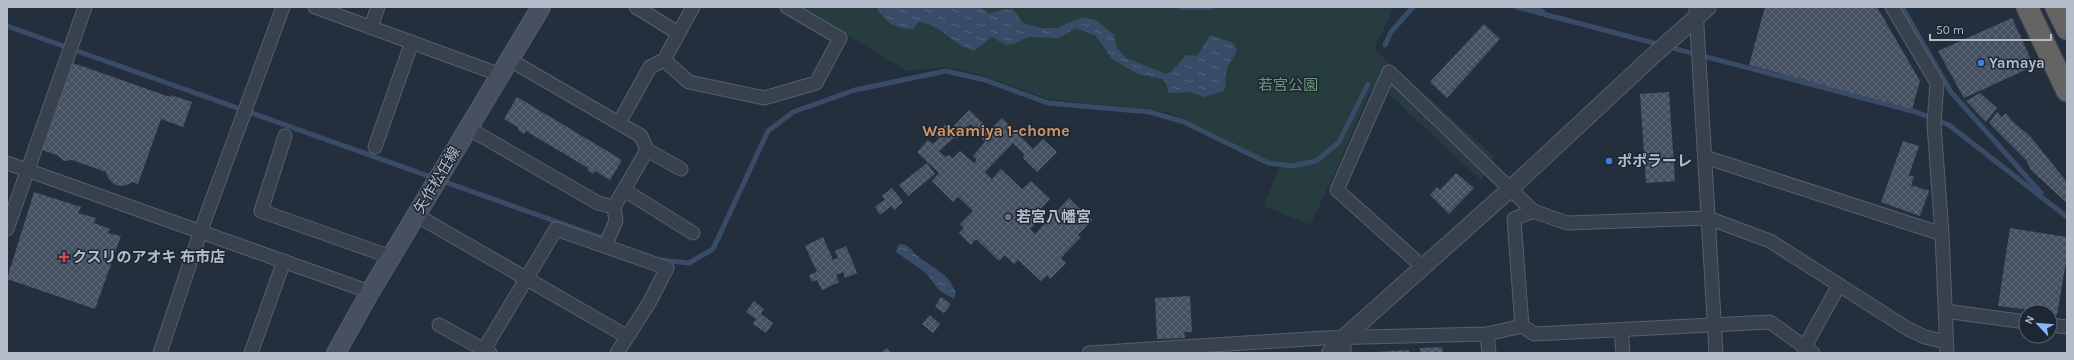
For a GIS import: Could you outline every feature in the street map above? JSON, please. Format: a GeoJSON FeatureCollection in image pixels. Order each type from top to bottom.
{"type":"FeatureCollection","features":[{"type":"Feature","properties":{"kind":"highway"},"geometry":{"type":"LineString","coordinates":[[2027,7],[2067,91]]}},
{"type":"Feature","properties":{"kind":"highway"},"geometry":{"type":"LineString","coordinates":[[2056,7],[2067,30]]}},
{"type":"Feature","properties":{"kind":"main road","name":"矢作松任線"},"geometry":{"type":"LineString","coordinates":[[336,353],[370,292],[541,7]]}},
{"type":"Feature","properties":{"kind":"street"},"geometry":{"type":"LineString","coordinates":[[7,229],[85,7]]}},
{"type":"Feature","properties":{"kind":"street"},"geometry":{"type":"LineString","coordinates":[[160,353],[201,230],[283,7]]}},
{"type":"Feature","properties":{"kind":"street"},"geometry":{"type":"LineString","coordinates":[[315,7],[412,42],[505,67],[619,123],[641,136],[647,150],[682,169]]}},
{"type":"Feature","properties":{"kind":"street"},"geometry":{"type":"LineString","coordinates":[[371,27],[378,7]]}},
{"type":"Feature","properties":{"kind":"street"},"geometry":{"type":"LineString","coordinates":[[636,7],[678,34]]}},
{"type":"Feature","properties":{"kind":"street"},"geometry":{"type":"LineString","coordinates":[[619,123],[650,66],[664,60],[693,7]]}},
{"type":"Feature","properties":{"kind":"street"},"geometry":{"type":"LineString","coordinates":[[664,60],[689,82],[764,98],[816,83],[840,38],[787,7]]}},
{"type":"Feature","properties":{"kind":"street"},"geometry":{"type":"LineString","coordinates":[[1424,268],[1337,190],[1389,72],[1532,211],[1567,223],[1708,218],[1770,241],[1908,329],[1947,347],[1942,234],[1934,124],[1937,83],[1892,7]]}},
{"type":"Feature","properties":{"kind":"street"},"geometry":{"type":"LineString","coordinates":[[1330,353],[1344,345],[1424,268],[1673,38],[1700,11]]}},
{"type":"Feature","properties":{"kind":"street"},"geometry":{"type":"LineString","coordinates":[[1700,11],[1699,53],[1716,353]]}},
{"type":"Feature","properties":{"kind":"street"},"geometry":{"type":"LineString","coordinates":[[374,147],[412,42]]}},
{"type":"Feature","properties":{"kind":"street"},"geometry":{"type":"LineString","coordinates":[[468,128],[598,204],[614,208]]}},
{"type":"Feature","properties":{"kind":"street"},"geometry":{"type":"LineString","coordinates":[[285,136],[261,211],[391,257]]}},
{"type":"Feature","properties":{"kind":"street"},"geometry":{"type":"LineString","coordinates":[[606,242],[616,221],[614,208],[647,150]]}},
{"type":"Feature","properties":{"kind":"street"},"geometry":{"type":"LineString","coordinates":[[1705,158],[1942,234]]}},
{"type":"Feature","properties":{"kind":"street"},"geometry":{"type":"LineString","coordinates":[[7,163],[201,230],[370,292]]}},
{"type":"Feature","properties":{"kind":"street"},"geometry":{"type":"LineString","coordinates":[[624,190],[693,233]]}},
{"type":"Feature","properties":{"kind":"street"},"geometry":{"type":"LineString","coordinates":[[1522,326],[1514,219],[1532,211]]}},
{"type":"Feature","properties":{"kind":"street"},"geometry":{"type":"LineString","coordinates":[[416,215],[626,336]]}},
{"type":"Feature","properties":{"kind":"street"},"geometry":{"type":"LineString","coordinates":[[439,326],[485,352],[556,229],[606,242],[667,268],[649,303],[626,336],[617,353]]}},
{"type":"Feature","properties":{"kind":"street"},"geometry":{"type":"LineString","coordinates":[[251,353],[284,260]]}},
{"type":"Feature","properties":{"kind":"street"},"geometry":{"type":"LineString","coordinates":[[1089,353],[1344,345],[1487,334],[1522,326],[1534,334],[1770,322],[1809,351],[1839,285]]}},
{"type":"Feature","properties":{"kind":"street"},"geometry":{"type":"LineString","coordinates":[[1945,311],[2018,321]]}},
{"type":"Feature","properties":{"kind":"street"},"geometry":{"type":"LineString","coordinates":[[1621,330],[1623,353]]}},
{"type":"Feature","properties":{"kind":"street"},"geometry":{"type":"LineString","coordinates":[[1487,334],[1488,353]]}},
{"type":"Feature","properties":{"kind":"green space","name":"若宮公園"},"geometry":{"type":"Polygon","coordinates":[[[802,7],[1394,7],[1374,49],[1495,157],[1481,180],[1381,87],[1369,94],[1310,225],[1264,206],[1281,162],[1268,161],[1168,112],[1048,99],[982,75],[945,67],[907,71],[802,7]]]}},
{"type":"Feature","properties":{"kind":"water"},"geometry":{"type":"Polygon","coordinates":[[[876,7],[980,7],[990,14],[1000,10],[1013,9],[1023,23],[1041,28],[1057,28],[1082,17],[1096,20],[1114,35],[1117,48],[1126,58],[1166,74],[1172,71],[1186,55],[1197,56],[1210,35],[1233,43],[1237,50],[1227,70],[1225,80],[1226,85],[1223,91],[1204,97],[1191,92],[1169,93],[1166,83],[1162,79],[1138,74],[1112,59],[1096,36],[1076,28],[1059,38],[1028,37],[1014,44],[1006,45],[992,37],[974,51],[959,44],[934,26],[919,22],[913,29],[907,29],[891,24],[883,17],[876,7]]]}},
{"type":"Feature","properties":{"kind":"water"},"geometry":{"type":"Polygon","coordinates":[[[902,244],[910,248],[919,257],[945,275],[956,293],[954,299],[939,290],[926,273],[896,252],[898,245],[902,244]]]}},
{"type":"Feature","properties":{"kind":"building"},"geometry":{"type":"Polygon","coordinates":[[[1765,7],[1877,7],[1920,81],[1912,109],[1749,65],[1765,7]]]}},
{"type":"Feature","properties":{"kind":"building"},"geometry":{"type":"Polygon","coordinates":[[[2012,18],[2034,66],[1964,98],[1938,51],[2012,18]]]}},
{"type":"Feature","properties":{"kind":"building"},"geometry":{"type":"Polygon","coordinates":[[[1484,24],[1500,39],[1447,98],[1430,82],[1484,24]]]}},
{"type":"Feature","properties":{"kind":"building"},"geometry":{"type":"Polygon","coordinates":[[[73,63],[170,97],[171,95],[192,102],[183,127],[161,119],[138,184],[133,182],[124,186],[115,185],[108,178],[106,172],[72,160],[64,161],[57,155],[42,150],[73,63]]]}},
{"type":"Feature","properties":{"kind":"building"},"geometry":{"type":"Polygon","coordinates":[[[1669,92],[1675,181],[1646,183],[1640,94],[1669,92]]]}},
{"type":"Feature","properties":{"kind":"building"},"geometry":{"type":"Polygon","coordinates":[[[1980,93],[1997,108],[1986,122],[1966,101],[1980,93]]]}},
{"type":"Feature","properties":{"kind":"building"},"geometry":{"type":"Polygon","coordinates":[[[517,97],[622,160],[610,180],[595,171],[593,174],[587,170],[588,168],[526,131],[524,134],[518,130],[519,128],[504,119],[517,97]]]}},
{"type":"Feature","properties":{"kind":"building"},"geometry":{"type":"Polygon","coordinates":[[[969,110],[990,130],[1002,118],[1033,149],[1043,139],[1057,152],[1037,172],[1023,158],[1024,154],[1013,143],[985,172],[992,179],[1001,169],[1022,189],[1031,181],[1050,199],[1035,215],[1040,219],[1030,229],[1035,234],[1069,198],[1092,220],[1078,235],[1081,237],[1061,258],[1066,263],[1050,279],[1047,275],[1041,281],[1018,260],[1014,264],[1005,255],[999,261],[976,239],[971,245],[959,233],[964,228],[960,224],[973,211],[958,197],[953,202],[932,181],[939,173],[917,152],[928,140],[933,144],[939,138],[935,135],[946,124],[951,129],[969,110]],[[971,124],[956,139],[955,137],[939,151],[945,157],[950,155],[952,159],[960,151],[974,163],[977,160],[973,156],[985,142],[982,139],[984,136],[971,124]]]}},
{"type":"Feature","properties":{"kind":"building"},"geometry":{"type":"Polygon","coordinates":[[[1997,112],[2002,117],[2006,113],[2012,121],[2030,136],[2067,182],[2067,203],[2031,170],[2026,160],[1989,123],[1997,112]]]}},
{"type":"Feature","properties":{"kind":"building"},"geometry":{"type":"Polygon","coordinates":[[[1903,141],[1919,146],[1909,175],[1914,177],[1911,185],[1929,191],[1920,216],[1881,202],[1903,141]]]}},
{"type":"Feature","properties":{"kind":"building"},"geometry":{"type":"Polygon","coordinates":[[[927,163],[935,174],[908,196],[899,185],[927,163]]]}},
{"type":"Feature","properties":{"kind":"building"},"geometry":{"type":"Polygon","coordinates":[[[1456,173],[1474,188],[1449,214],[1430,195],[1437,187],[1440,190],[1456,173]]]}},
{"type":"Feature","properties":{"kind":"building"},"geometry":{"type":"Polygon","coordinates":[[[892,188],[903,202],[894,210],[891,206],[880,215],[875,207],[885,199],[882,196],[892,188]]]}},
{"type":"Feature","properties":{"kind":"building","name":"クスリのアオキ 布市店"},"geometry":{"type":"Polygon","coordinates":[[[34,192],[81,207],[78,213],[96,218],[94,223],[110,229],[108,233],[121,236],[95,309],[7,279],[34,192]]]}},
{"type":"Feature","properties":{"kind":"building"},"geometry":{"type":"Polygon","coordinates":[[[2010,228],[2067,237],[2067,256],[2058,309],[2058,304],[2018,304],[2018,308],[1998,306],[2010,228]]]}},
{"type":"Feature","properties":{"kind":"building"},"geometry":{"type":"Polygon","coordinates":[[[823,237],[833,260],[838,258],[835,251],[846,246],[857,273],[845,278],[843,272],[836,275],[839,282],[822,290],[817,280],[812,282],[809,275],[817,272],[805,246],[823,237]]]}},
{"type":"Feature","properties":{"kind":"building"},"geometry":{"type":"Polygon","coordinates":[[[1190,296],[1192,332],[1184,332],[1185,338],[1157,339],[1155,298],[1190,296]]]}},
{"type":"Feature","properties":{"kind":"building"},"geometry":{"type":"Polygon","coordinates":[[[941,297],[951,304],[944,313],[935,307],[941,297]]]}},
{"type":"Feature","properties":{"kind":"building"},"geometry":{"type":"Polygon","coordinates":[[[754,301],[764,309],[761,314],[773,323],[766,333],[753,324],[756,319],[746,312],[754,301]]]}},
{"type":"Feature","properties":{"kind":"building"},"geometry":{"type":"Polygon","coordinates":[[[930,315],[940,324],[933,333],[922,324],[930,315]]]}},
{"type":"Feature","properties":{"kind":"building"},"geometry":{"type":"Polygon","coordinates":[[[1442,347],[1443,353],[1420,353],[1420,348],[1442,347]]]}},
{"type":"Feature","properties":{"kind":"building"},"geometry":{"type":"Polygon","coordinates":[[[887,348],[891,353],[882,352],[887,348]]]}},
{"type":"Feature","properties":{"kind":"building"},"geometry":{"type":"Polygon","coordinates":[[[1409,350],[1409,353],[1375,353],[1375,352],[1409,350]]]}},
{"type":"Feature","properties":{"kind":"waterway"},"geometry":{"type":"LineString","coordinates":[[1180,7],[1212,7]]}},
{"type":"Feature","properties":{"kind":"waterway"},"geometry":{"type":"LineString","coordinates":[[1385,45],[1391,32],[1413,7]]}},
{"type":"Feature","properties":{"kind":"waterway"},"geometry":{"type":"LineString","coordinates":[[1517,7],[1916,112],[1949,125],[2067,217]]}},
{"type":"Feature","properties":{"kind":"waterway"},"geometry":{"type":"LineString","coordinates":[[1534,7],[1543,12]]}},
{"type":"Feature","properties":{"kind":"waterway"},"geometry":{"type":"LineString","coordinates":[[1902,7],[1951,92],[2041,193]]}},
{"type":"Feature","properties":{"kind":"waterway"},"geometry":{"type":"LineString","coordinates":[[7,26],[608,240]]}},
{"type":"Feature","properties":{"kind":"waterway"},"geometry":{"type":"LineString","coordinates":[[660,260],[689,263],[713,249],[768,131],[793,112],[855,90],[946,71],[985,80],[1048,103],[1150,112],[1184,122],[1268,163],[1292,166],[1316,161],[1339,142],[1368,84]]}},
{"type":"Feature","properties":{"kind":"place","name":"Yamaya"},"geometry":{"type":"Point","coordinates":[1981,63]}},
{"type":"Feature","properties":{"kind":"place","name":"ポポラーレ"},"geometry":{"type":"Point","coordinates":[1609,161]}},
{"type":"Feature","properties":{"kind":"place","name":"若宮八幡宮"},"geometry":{"type":"Point","coordinates":[1008,217]}},
{"type":"Feature","properties":{"kind":"place","name":"クスリのアオキ 布市店"},"geometry":{"type":"Point","coordinates":[64,257]}},
{"type":"Feature","properties":{"kind":"district","name":"Wakamiya 1-chome"},"geometry":{"type":"Point","coordinates":[996,130]}}]}
